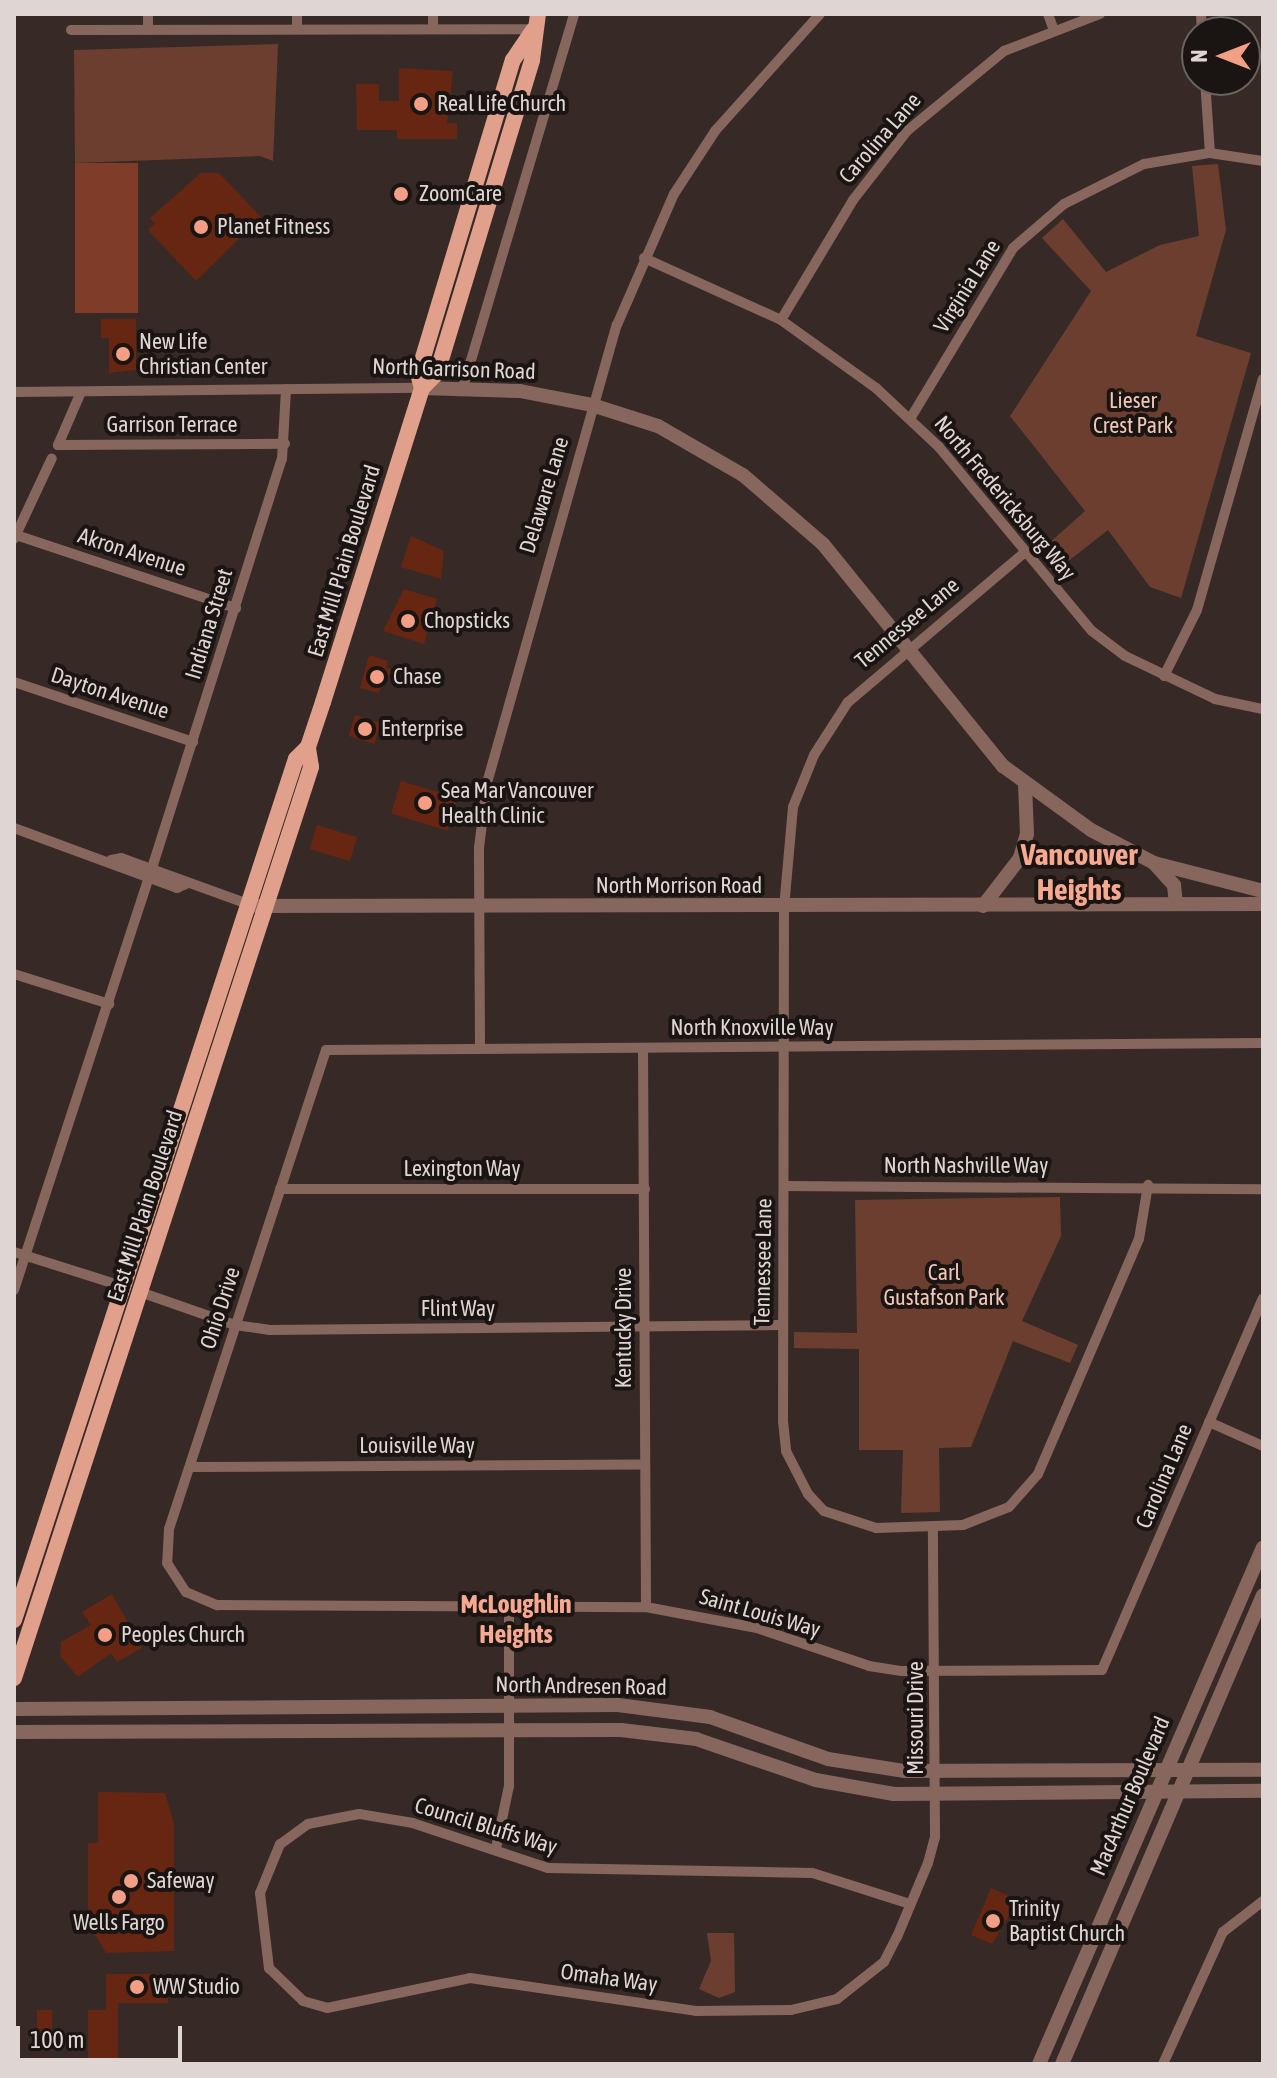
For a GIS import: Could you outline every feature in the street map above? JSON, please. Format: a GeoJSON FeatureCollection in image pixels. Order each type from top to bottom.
{"type":"FeatureCollection","features":[{"type":"Feature","properties":{"kind":"main road","name":"East Mill Plain Boulevard"},"geometry":{"type":"LineString","coordinates":[[14,1678],[311,767],[308,747],[422,388],[418,374],[513,60],[536,21]]}},
{"type":"Feature","properties":{"kind":"main road","name":"East Mill Plain Boulevard"},"geometry":{"type":"LineString","coordinates":[[14,1620],[296,759],[308,747]]}},
{"type":"Feature","properties":{"kind":"street"},"geometry":{"type":"LineString","coordinates":[[148,14],[148,30]]}},
{"type":"Feature","properties":{"kind":"street"},"geometry":{"type":"LineString","coordinates":[[297,14],[297,28]]}},
{"type":"Feature","properties":{"kind":"street"},"geometry":{"type":"LineString","coordinates":[[433,14],[433,27]]}},
{"type":"Feature","properties":{"kind":"street"},"geometry":{"type":"LineString","coordinates":[[463,387],[574,14]]}},
{"type":"Feature","properties":{"kind":"street","name":"Delaware Lane"},"geometry":{"type":"LineString","coordinates":[[480,1049],[479,909],[487,783],[592,405],[644,258],[715,131],[820,14]]}},
{"type":"Feature","properties":{"kind":"street"},"geometry":{"type":"LineString","coordinates":[[1048,14],[1053,28]]}},
{"type":"Feature","properties":{"kind":"street","name":"Carolina Lane"},"geometry":{"type":"LineString","coordinates":[[781,320],[853,200],[907,131],[968,75],[1053,28],[1100,14]]}},
{"type":"Feature","properties":{"kind":"street"},"geometry":{"type":"LineString","coordinates":[[71,30],[433,27],[536,21]]}},
{"type":"Feature","properties":{"kind":"street"},"geometry":{"type":"LineString","coordinates":[[1206,96],[1210,153]]}},
{"type":"Feature","properties":{"kind":"street","name":"Virginia Lane"},"geometry":{"type":"LineString","coordinates":[[910,419],[994,274],[1036,226],[1116,176],[1210,153],[1263,161]]}},
{"type":"Feature","properties":{"kind":"street","name":"North Fredericksburg Way"},"geometry":{"type":"LineString","coordinates":[[644,258],[781,320],[835,355],[910,419],[1092,631],[1164,676],[1215,699],[1263,709]]}},
{"type":"Feature","properties":{"kind":"street"},"geometry":{"type":"LineString","coordinates":[[1164,676],[1197,610],[1258,411],[1263,379]]}},
{"type":"Feature","properties":{"kind":"street","name":"North Garrison Road"},"geometry":{"type":"LineString","coordinates":[[14,392],[463,387],[592,405],[697,446],[784,504],[1025,785],[1154,863]]}},
{"type":"Feature","properties":{"kind":"street","name":"Indiana Street"},"geometry":{"type":"LineString","coordinates":[[14,1290],[20,1253],[109,1004],[236,608],[285,444],[286,389]]}},
{"type":"Feature","properties":{"kind":"street","name":"Garrison Terrace"},"geometry":{"type":"LineString","coordinates":[[81,392],[58,445],[285,444]]}},
{"type":"Feature","properties":{"kind":"street"},"geometry":{"type":"LineString","coordinates":[[15,537],[52,458]]}},
{"type":"Feature","properties":{"kind":"street","name":"Akron Avenue"},"geometry":{"type":"LineString","coordinates":[[15,537],[236,608]]}},
{"type":"Feature","properties":{"kind":"street","name":"Tennessee Lane"},"geometry":{"type":"LineString","coordinates":[[1024,553],[906,647],[848,702],[801,781],[785,848],[782,1325],[786,1451],[808,1494],[845,1520],[876,1528],[963,1525],[1009,1507],[1038,1474],[1139,1239],[1148,1185]]}},
{"type":"Feature","properties":{"kind":"street","name":"Dayton Avenue"},"geometry":{"type":"LineString","coordinates":[[14,682],[193,742]]}},
{"type":"Feature","properties":{"kind":"street"},"geometry":{"type":"LineString","coordinates":[[983,906],[1020,858],[1027,834],[1025,785]]}},
{"type":"Feature","properties":{"kind":"street","name":"North Morrison Road"},"geometry":{"type":"LineString","coordinates":[[14,828],[151,873],[177,888],[186,884],[265,909],[1263,904]]}},
{"type":"Feature","properties":{"kind":"street"},"geometry":{"type":"LineString","coordinates":[[1154,863],[1173,863],[1263,891]]}},
{"type":"Feature","properties":{"kind":"street"},"geometry":{"type":"LineString","coordinates":[[1154,863],[1174,885],[1176,904]]}},
{"type":"Feature","properties":{"kind":"street"},"geometry":{"type":"LineString","coordinates":[[14,974],[109,1004]]}},
{"type":"Feature","properties":{"kind":"street","name":"North Knoxville Way"},"geometry":{"type":"LineString","coordinates":[[326,1050],[1263,1043]]}},
{"type":"Feature","properties":{"kind":"street","name":"Kentucky Drive"},"geometry":{"type":"LineString","coordinates":[[643,1048],[646,1607]]}},
{"type":"Feature","properties":{"kind":"street","name":"Ohio Drive"},"geometry":{"type":"LineString","coordinates":[[174,1579],[165,1546],[326,1050]]}},
{"type":"Feature","properties":{"kind":"street","name":"North Nashville Way"},"geometry":{"type":"LineString","coordinates":[[784,1186],[1148,1185],[1263,1189]]}},
{"type":"Feature","properties":{"kind":"street","name":"Lexington Way"},"geometry":{"type":"LineString","coordinates":[[280,1189],[645,1189]]}},
{"type":"Feature","properties":{"kind":"street"},"geometry":{"type":"LineString","coordinates":[[20,1253],[122,1286]]}},
{"type":"Feature","properties":{"kind":"street","name":"Flint Way"},"geometry":{"type":"LineString","coordinates":[[140,1292],[235,1325],[644,1328],[782,1325]]}},
{"type":"Feature","properties":{"kind":"street","name":"Carolina Lane"},"geometry":{"type":"LineString","coordinates":[[1102,1670],[1263,1298]]}},
{"type":"Feature","properties":{"kind":"street"},"geometry":{"type":"LineString","coordinates":[[1209,1422],[1263,1446]]}},
{"type":"Feature","properties":{"kind":"street","name":"Louisville Way"},"geometry":{"type":"LineString","coordinates":[[190,1467],[645,1465]]}},
{"type":"Feature","properties":{"kind":"street","name":"Missouri Drive"},"geometry":{"type":"LineString","coordinates":[[910,1904],[928,1863],[936,1795],[933,1528]]}},
{"type":"Feature","properties":{"kind":"street","name":"MacArthur Boulevard"},"geometry":{"type":"LineString","coordinates":[[1039,2064],[1263,1547]]}},
{"type":"Feature","properties":{"kind":"street","name":"Saint Louis Way"},"geometry":{"type":"LineString","coordinates":[[174,1579],[201,1601],[229,1606],[646,1607],[757,1628],[869,1666],[936,1672],[1102,1670]]}},
{"type":"Feature","properties":{"kind":"street","name":"MacArthur Boulevard"},"geometry":{"type":"LineString","coordinates":[[1062,2064],[1263,1595]]}},
{"type":"Feature","properties":{"kind":"street"},"geometry":{"type":"LineString","coordinates":[[496,1848],[509,1786],[509,1607]]}},
{"type":"Feature","properties":{"kind":"street","name":"North Andresen Road"},"geometry":{"type":"LineString","coordinates":[[14,1709],[661,1708],[710,1717],[841,1762],[936,1772],[1263,1770]]}},
{"type":"Feature","properties":{"kind":"street","name":"North Andresen Road"},"geometry":{"type":"LineString","coordinates":[[14,1732],[655,1732],[725,1748],[841,1786],[936,1795],[1263,1791]]}},
{"type":"Feature","properties":{"kind":"street","name":"Council Bluffs Way"},"geometry":{"type":"LineString","coordinates":[[269,1968],[260,1908],[265,1868],[280,1844],[308,1824],[359,1814],[389,1818],[561,1869],[812,1873],[910,1904]]}},
{"type":"Feature","properties":{"kind":"street"},"geometry":{"type":"LineString","coordinates":[[1163,2064],[1223,1932],[1263,1901]]}},
{"type":"Feature","properties":{"kind":"street","name":"Omaha Way"},"geometry":{"type":"LineString","coordinates":[[269,1968],[303,2001],[327,2008],[470,1978],[696,2011],[791,2010],[837,1999],[860,1984],[884,1962],[910,1904]]}},
{"type":"Feature","properties":{"kind":"green space"},"geometry":{"type":"Polygon","coordinates":[[[278,44],[273,161],[260,156],[75,163],[74,50],[278,44]]]}},
{"type":"Feature","properties":{"kind":"green space","name":"Lieser Crest Park"},"geometry":{"type":"Polygon","coordinates":[[[1218,164],[1226,230],[1196,336],[1251,353],[1181,598],[1150,587],[1108,530],[1053,573],[1038,553],[1085,511],[1010,416],[1091,291],[1042,238],[1063,219],[1106,272],[1160,245],[1199,236],[1192,166],[1218,164]]]}},
{"type":"Feature","properties":{"kind":"green space","name":"Carl Gustafson Park"},"geometry":{"type":"Polygon","coordinates":[[[1060,1197],[1061,1236],[1022,1321],[1078,1345],[1070,1363],[1013,1341],[971,1447],[939,1448],[940,1512],[901,1513],[903,1450],[859,1450],[859,1349],[794,1348],[794,1332],[857,1333],[855,1200],[1060,1197]]]}},
{"type":"Feature","properties":{"kind":"green space"},"geometry":{"type":"Polygon","coordinates":[[[707,1933],[734,1933],[735,1992],[719,1998],[699,1989],[711,1961],[707,1933]]]}},
{"type":"Feature","properties":{"kind":"shaded area"},"geometry":{"type":"Polygon","coordinates":[[[75,163],[138,163],[138,313],[75,313],[75,163]]]}},
{"type":"Feature","properties":{"kind":"building","name":"Real Life Church"},"geometry":{"type":"Polygon","coordinates":[[[399,68],[453,71],[447,123],[457,123],[457,139],[397,139],[397,130],[357,130],[356,84],[379,84],[379,101],[399,101],[399,68]]]}},
{"type":"Feature","properties":{"kind":"building","name":"Planet Fitness"},"geometry":{"type":"Polygon","coordinates":[[[201,173],[219,173],[261,217],[196,281],[148,230],[155,223],[150,218],[201,173]]]}},
{"type":"Feature","properties":{"kind":"building","name":"New Life Christian Center"},"geometry":{"type":"Polygon","coordinates":[[[101,319],[136,319],[136,370],[109,373],[109,338],[101,338],[101,319]]]}},
{"type":"Feature","properties":{"kind":"building"},"geometry":{"type":"Polygon","coordinates":[[[411,536],[444,551],[441,579],[401,567],[411,536]]]}},
{"type":"Feature","properties":{"kind":"building","name":"Chopsticks"},"geometry":{"type":"Polygon","coordinates":[[[404,589],[437,599],[424,644],[383,631],[404,589]]]}},
{"type":"Feature","properties":{"kind":"building","name":"Chase"},"geometry":{"type":"Polygon","coordinates":[[[369,655],[388,661],[386,668],[393,670],[378,693],[360,688],[369,655]]]}},
{"type":"Feature","properties":{"kind":"building","name":"Enterprise"},"geometry":{"type":"Polygon","coordinates":[[[355,715],[381,723],[374,744],[349,736],[355,715]]]}},
{"type":"Feature","properties":{"kind":"building","name":"Sea Mar Vancouver Health Clinic"},"geometry":{"type":"Polygon","coordinates":[[[401,781],[457,798],[447,831],[391,814],[401,781]]]}},
{"type":"Feature","properties":{"kind":"building"},"geometry":{"type":"Polygon","coordinates":[[[317,825],[357,837],[350,861],[310,849],[317,825]]]}},
{"type":"Feature","properties":{"kind":"building","name":"Peoples Church"},"geometry":{"type":"Polygon","coordinates":[[[112,1594],[142,1648],[117,1662],[111,1653],[78,1677],[60,1656],[61,1642],[91,1625],[82,1612],[112,1594]]]}},
{"type":"Feature","properties":{"kind":"building","name":"Safeway"},"geometry":{"type":"Polygon","coordinates":[[[98,1792],[165,1793],[174,1824],[174,1951],[106,1953],[88,1922],[88,1843],[98,1843],[98,1792]]]}},
{"type":"Feature","properties":{"kind":"building","name":"Trinity Baptist Church"},"geometry":{"type":"Polygon","coordinates":[[[991,1888],[1012,1897],[1013,1909],[992,1944],[971,1935],[991,1888]]]}},
{"type":"Feature","properties":{"kind":"building"},"geometry":{"type":"Polygon","coordinates":[[[106,1974],[168,1974],[168,2003],[118,2003],[118,2064],[88,2064],[88,2010],[106,2010],[106,1974]]]}},
{"type":"Feature","properties":{"kind":"building"},"geometry":{"type":"Polygon","coordinates":[[[37,2010],[52,2010],[52,2051],[37,2051],[37,2010]]]}},
{"type":"Feature","properties":{"kind":"place","name":"Real Life Church"},"geometry":{"type":"Point","coordinates":[421,104]}},
{"type":"Feature","properties":{"kind":"place","name":"ZoomCare"},"geometry":{"type":"Point","coordinates":[401,194]}},
{"type":"Feature","properties":{"kind":"place","name":"Planet Fitness"},"geometry":{"type":"Point","coordinates":[201,227]}},
{"type":"Feature","properties":{"kind":"place","name":"New Life Christian Center"},"geometry":{"type":"Point","coordinates":[123,354]}},
{"type":"Feature","properties":{"kind":"place","name":"Chopsticks"},"geometry":{"type":"Point","coordinates":[408,621]}},
{"type":"Feature","properties":{"kind":"place","name":"Chase"},"geometry":{"type":"Point","coordinates":[377,677]}},
{"type":"Feature","properties":{"kind":"place","name":"Enterprise"},"geometry":{"type":"Point","coordinates":[365,729]}},
{"type":"Feature","properties":{"kind":"place","name":"Sea Mar Vancouver Health Clinic"},"geometry":{"type":"Point","coordinates":[425,803]}},
{"type":"Feature","properties":{"kind":"place","name":"Peoples Church"},"geometry":{"type":"Point","coordinates":[105,1635]}},
{"type":"Feature","properties":{"kind":"place","name":"Safeway"},"geometry":{"type":"Point","coordinates":[131,1881]}},
{"type":"Feature","properties":{"kind":"place","name":"Wells Fargo"},"geometry":{"type":"Point","coordinates":[119,1897]}},
{"type":"Feature","properties":{"kind":"place","name":"Trinity Baptist Church"},"geometry":{"type":"Point","coordinates":[993,1921]}},
{"type":"Feature","properties":{"kind":"place","name":"WW Studio"},"geometry":{"type":"Point","coordinates":[137,1987]}},
{"type":"Feature","properties":{"kind":"district","name":"Vancouver Heights"},"geometry":{"type":"Point","coordinates":[1079,871]}},
{"type":"Feature","properties":{"kind":"district","name":"McLoughlin Heights"},"geometry":{"type":"Point","coordinates":[516,1620]}}]}
